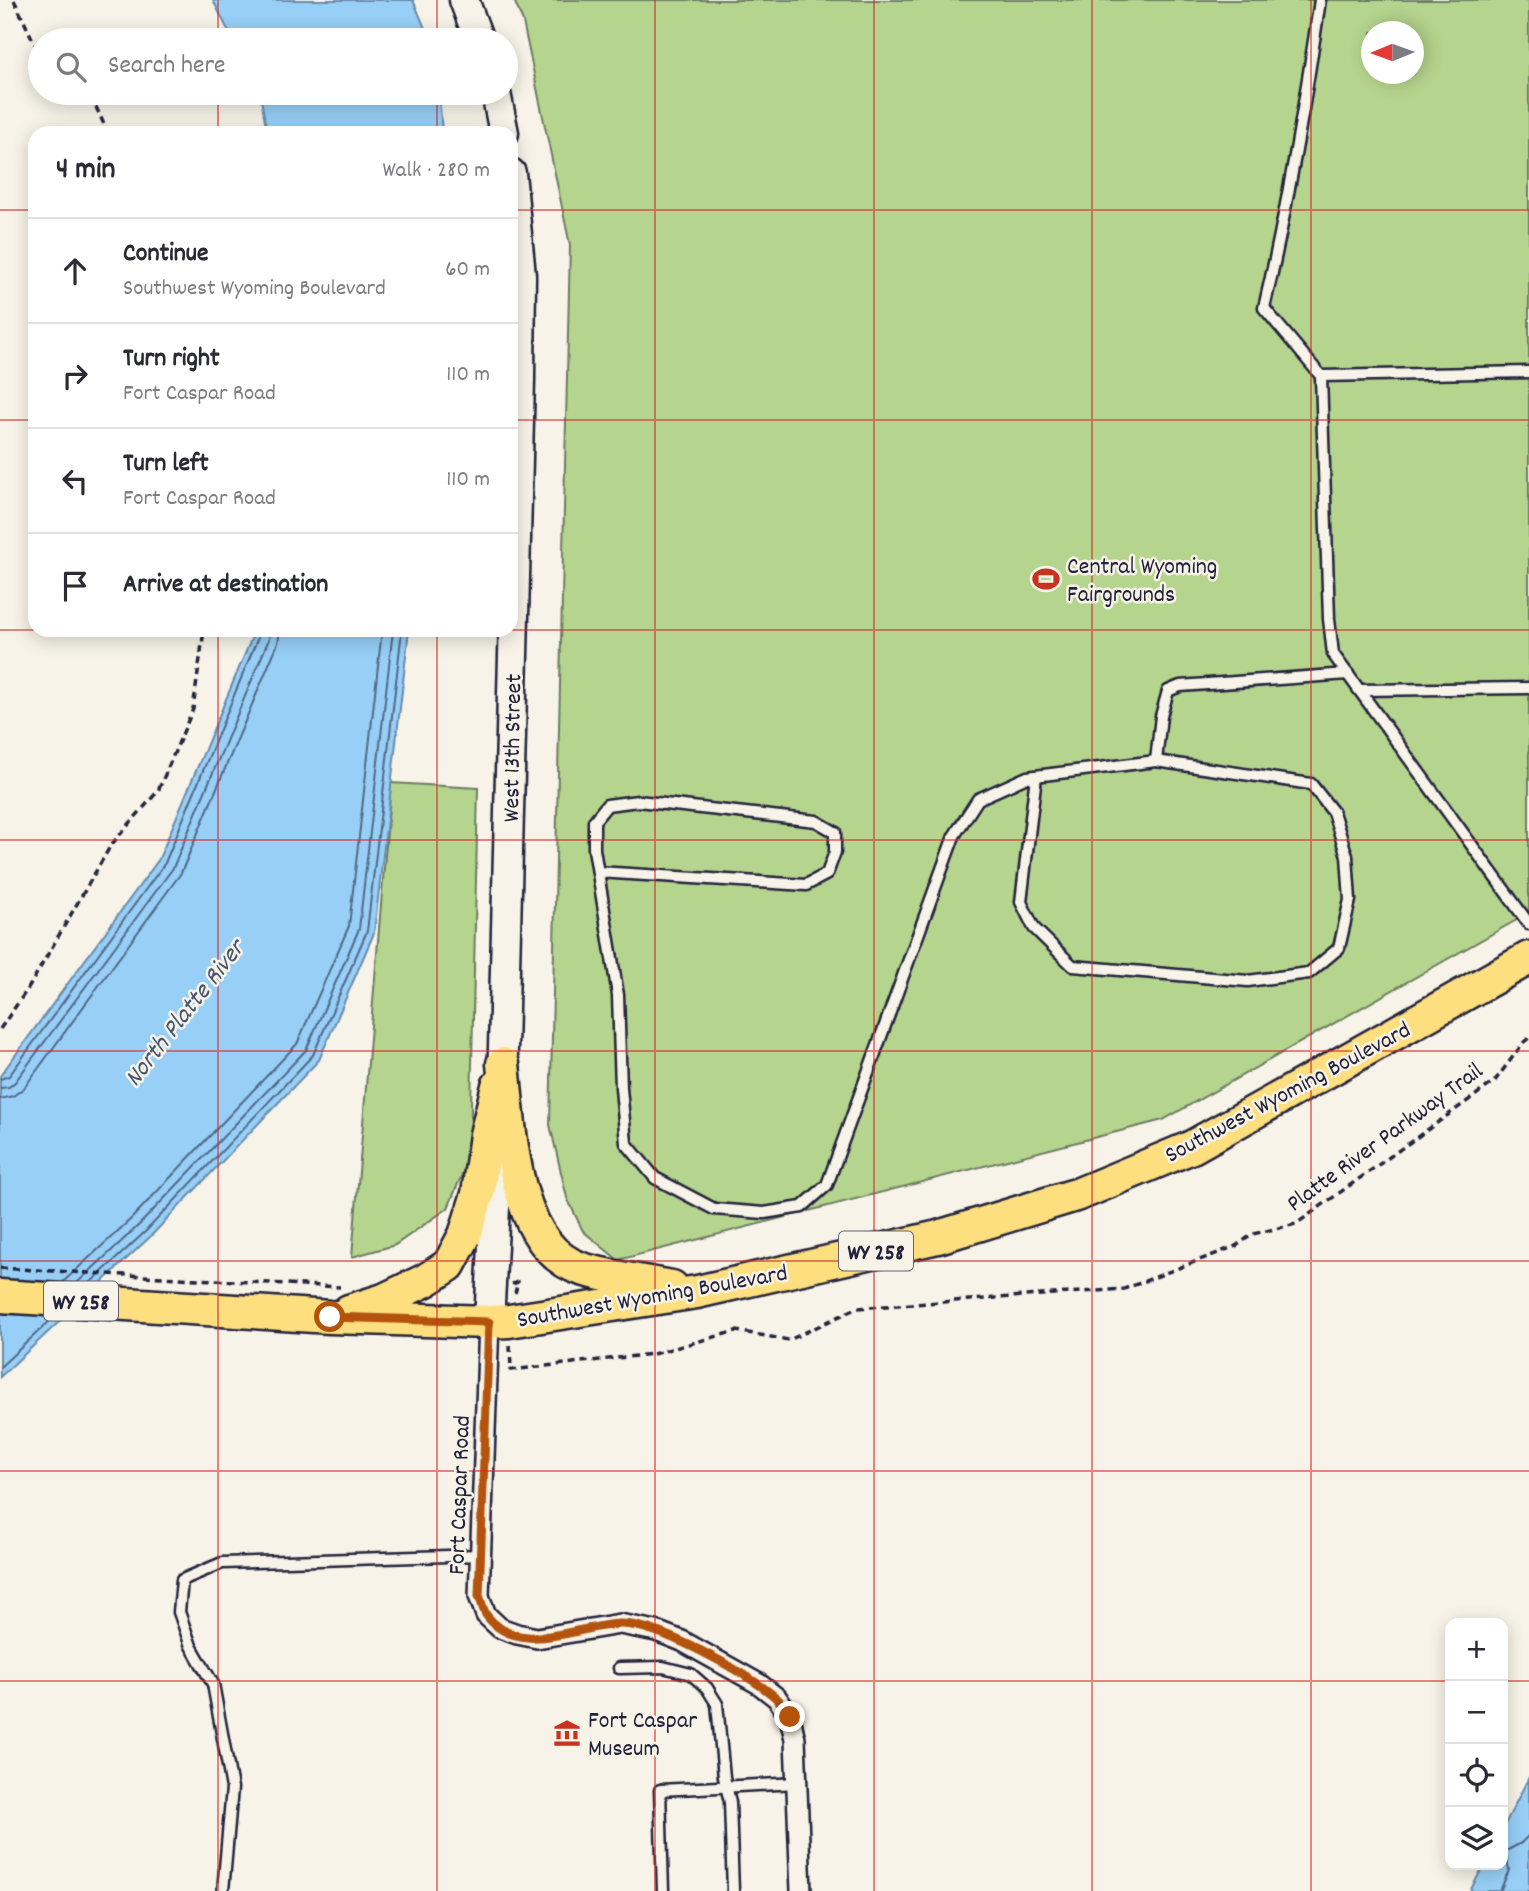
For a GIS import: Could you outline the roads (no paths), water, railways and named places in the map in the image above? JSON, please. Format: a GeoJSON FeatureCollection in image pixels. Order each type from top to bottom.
{"type":"FeatureCollection","features":[{"type":"Feature","properties":{"kind":"main road"},"geometry":{"type":"LineString","coordinates":[[464,0],[475,28]]}},
{"type":"Feature","properties":{"kind":"main road"},"geometry":{"type":"LineString","coordinates":[[498,105],[503,126]]}},
{"type":"Feature","properties":{"kind":"main road","name":"West 13th Street"},"geometry":{"type":"LineString","coordinates":[[518,244],[521,275],[518,449]]}},
{"type":"Feature","properties":{"kind":"main road","name":"West 13th Street"},"geometry":{"type":"LineString","coordinates":[[489,1322],[503,1064],[513,637]]}},
{"type":"Feature","properties":{"kind":"main road","name":"Southwest Wyoming Boulevard"},"geometry":{"type":"LineString","coordinates":[[0,1296],[330,1317],[489,1322],[697,1292],[938,1237],[1079,1194],[1192,1147],[1529,958]]}},
{"type":"Feature","properties":{"kind":"main road"},"geometry":{"type":"LineString","coordinates":[[503,1064],[517,1180],[531,1221],[557,1256],[581,1269],[697,1292]]}},
{"type":"Feature","properties":{"kind":"main road"},"geometry":{"type":"LineString","coordinates":[[330,1317],[384,1300],[426,1280],[449,1265],[465,1235],[478,1194],[486,1135],[503,1064]]}},
{"type":"Feature","properties":{"kind":"street","name":"Fort Caspar Road"},"geometry":{"type":"LineString","coordinates":[[489,1322],[479,1596],[486,1615],[500,1628],[537,1638],[620,1624],[638,1626],[682,1641],[759,1684],[777,1698],[790,1717],[796,1740],[801,1891]]}},
{"type":"Feature","properties":{"kind":"lane"},"geometry":{"type":"LineString","coordinates":[[1320,0],[1306,101],[1278,251],[1264,308],[1321,376],[1329,619],[1333,654],[1529,924]]}},
{"type":"Feature","properties":{"kind":"lane"},"geometry":{"type":"LineString","coordinates":[[1321,376],[1529,372]]}},
{"type":"Feature","properties":{"kind":"lane"},"geometry":{"type":"LineString","coordinates":[[1156,761],[1161,716],[1168,691],[1180,686],[1348,674]]}},
{"type":"Feature","properties":{"kind":"lane"},"geometry":{"type":"LineString","coordinates":[[1359,690],[1529,688]]}},
{"type":"Feature","properties":{"kind":"lane"},"geometry":{"type":"LineString","coordinates":[[598,872],[806,885],[827,874],[835,852],[835,832],[816,821],[638,801],[607,805],[594,821],[594,849],[618,995],[626,1143],[655,1178],[715,1209],[764,1213],[802,1207],[827,1185],[954,836],[978,799],[1027,777],[1156,761],[1311,784],[1333,812],[1347,856],[1350,900],[1339,948],[1309,973],[1248,981],[1073,966],[1034,928],[1021,902],[1036,776]]}},
{"type":"Feature","properties":{"kind":"lane"},"geometry":{"type":"LineString","coordinates":[[223,1891],[232,1788],[213,1684],[191,1646],[179,1612],[182,1580],[222,1563],[481,1555]]}},
{"type":"Feature","properties":{"kind":"lane"},"geometry":{"type":"LineString","coordinates":[[620,1668],[663,1667],[691,1674],[707,1688],[717,1704],[730,1802],[733,1891]]}},
{"type":"Feature","properties":{"kind":"lane"},"geometry":{"type":"LineString","coordinates":[[663,1891],[660,1790],[798,1783]]}},
{"type":"Feature","properties":{"kind":"water"},"geometry":{"type":"Polygon","coordinates":[[[213,0],[413,0],[425,28],[227,28],[213,0]]]}},
{"type":"Feature","properties":{"kind":"water"},"geometry":{"type":"Polygon","coordinates":[[[262,105],[440,105],[441,126],[266,126],[262,105]]]}},
{"type":"Feature","properties":{"kind":"water","name":"North Platte River"},"geometry":{"type":"Polygon","coordinates":[[[252,637],[408,637],[374,933],[319,1060],[150,1237],[0,1377],[0,1076],[159,859],[252,637]]]}},
{"type":"Feature","properties":{"kind":"water"},"geometry":{"type":"Polygon","coordinates":[[[1529,1777],[1529,1891],[1470,1891],[1481,1870],[1508,1870],[1508,1818],[1529,1777]]]}},
{"type":"Feature","properties":{"kind":"place","name":"Central Wyoming Fairgrounds"},"geometry":{"type":"Point","coordinates":[1046,579]}},
{"type":"Feature","properties":{"kind":"place","name":"Fort Caspar Museum"},"geometry":{"type":"Point","coordinates":[567,1733]}}]}
